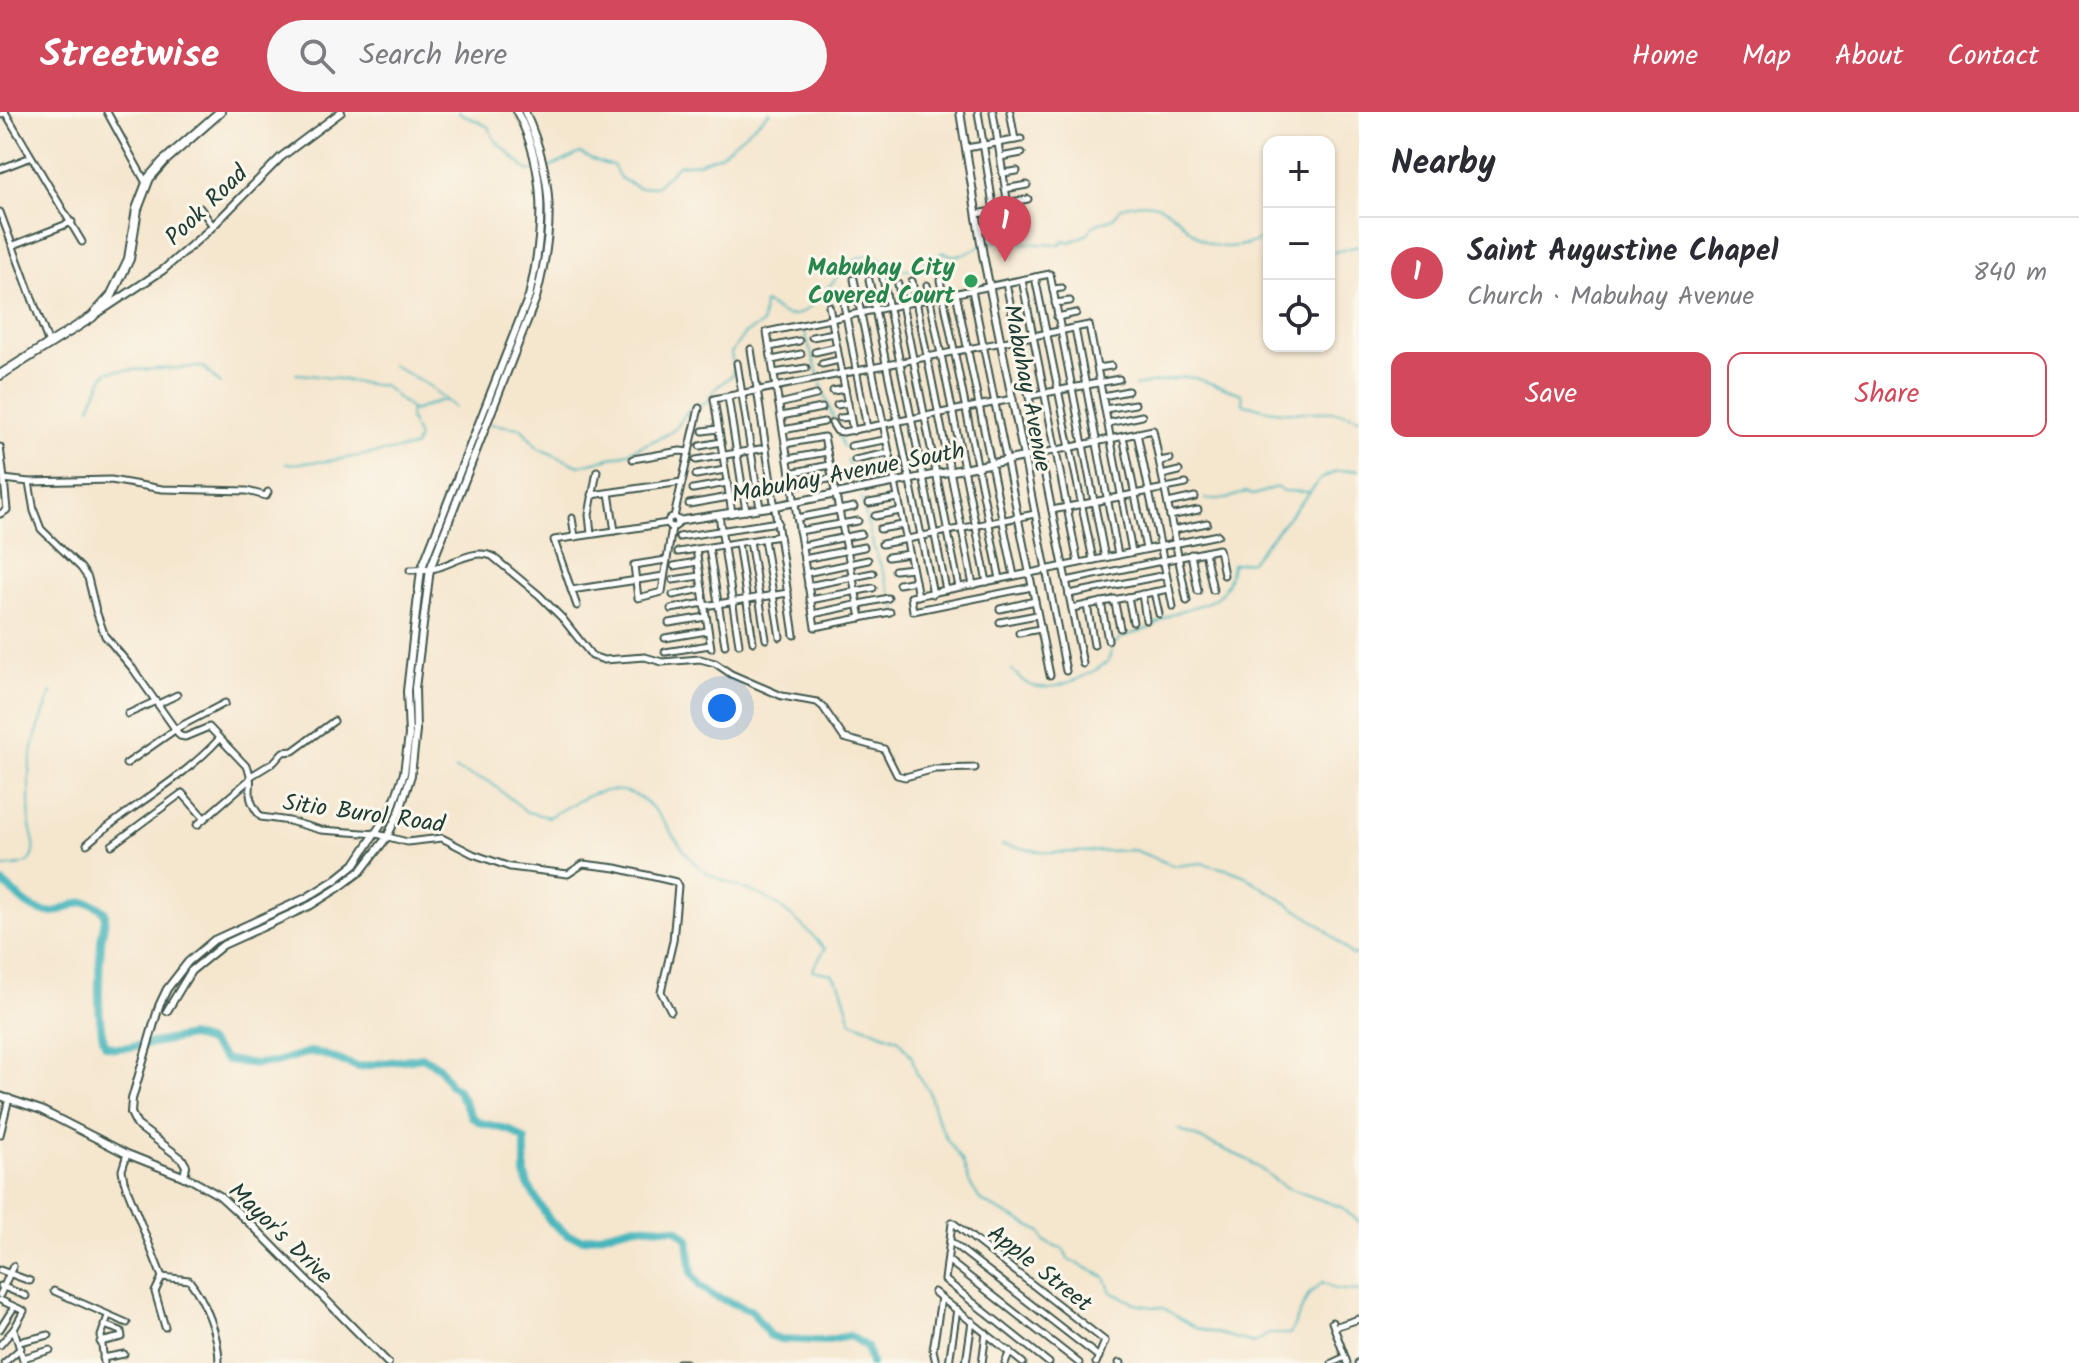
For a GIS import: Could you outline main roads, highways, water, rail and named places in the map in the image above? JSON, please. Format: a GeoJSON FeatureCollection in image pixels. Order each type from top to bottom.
{"type":"FeatureCollection","features":[{"type":"Feature","properties":{"kind":"main road"},"geometry":{"type":"LineString","coordinates":[[0,375],[92,317],[114,293],[129,259],[137,209],[146,183],[163,162],[220,112]]}},
{"type":"Feature","properties":{"kind":"main road"},"geometry":{"type":"LineString","coordinates":[[114,293],[120,301]]}},
{"type":"Feature","properties":{"kind":"waterway"},"geometry":{"type":"LineString","coordinates":[[458,112],[489,127],[494,139],[528,171],[533,170]]}},
{"type":"Feature","properties":{"kind":"waterway"},"geometry":{"type":"LineString","coordinates":[[547,169],[580,153],[600,163],[613,165],[620,178],[639,188],[657,186],[678,165],[698,163],[720,155],[770,112]]}},
{"type":"Feature","properties":{"kind":"waterway"},"geometry":{"type":"LineString","coordinates":[[984,243],[1004,240],[1059,245],[1064,240],[1070,242],[1088,234],[1095,225],[1113,218],[1121,208],[1145,203],[1162,207],[1201,239],[1217,246],[1239,246],[1263,238]]}},
{"type":"Feature","properties":{"kind":"waterway"},"geometry":{"type":"LineString","coordinates":[[490,424],[521,428],[538,448],[579,466],[622,455],[668,434],[688,410],[707,402],[716,388],[731,376],[734,370],[731,353],[744,334],[762,324],[764,303],[783,314],[797,315],[807,310],[844,269],[863,256],[873,256],[899,269],[909,270],[944,252],[958,256],[979,246]]}},
{"type":"Feature","properties":{"kind":"waterway"},"geometry":{"type":"LineString","coordinates":[[1335,252],[1359,246]]}},
{"type":"Feature","properties":{"kind":"waterway"},"geometry":{"type":"LineString","coordinates":[[803,328],[819,376]]}},
{"type":"Feature","properties":{"kind":"waterway"},"geometry":{"type":"LineString","coordinates":[[392,365],[429,386],[454,407]]}},
{"type":"Feature","properties":{"kind":"waterway"},"geometry":{"type":"LineString","coordinates":[[90,407],[104,375],[110,371],[201,367],[220,384]]}},
{"type":"Feature","properties":{"kind":"waterway"},"geometry":{"type":"LineString","coordinates":[[296,374],[383,385],[413,411],[439,401],[448,401]]}},
{"type":"Feature","properties":{"kind":"waterway"},"geometry":{"type":"LineString","coordinates":[[1135,386],[1184,377],[1195,378],[1242,394],[1243,404],[1279,412],[1337,412],[1359,418]]}},
{"type":"Feature","properties":{"kind":"waterway"},"geometry":{"type":"LineString","coordinates":[[821,384],[836,426]]}},
{"type":"Feature","properties":{"kind":"waterway"},"geometry":{"type":"LineString","coordinates":[[286,464],[328,461],[414,447],[418,438],[410,419],[410,410]]}},
{"type":"Feature","properties":{"kind":"waterway"},"geometry":{"type":"LineString","coordinates":[[839,435],[843,447]]}},
{"type":"Feature","properties":{"kind":"waterway"},"geometry":{"type":"LineString","coordinates":[[847,460],[857,486]]}},
{"type":"Feature","properties":{"kind":"waterway"},"geometry":{"type":"LineString","coordinates":[[1012,670],[1027,684],[1042,687],[1052,687],[1092,672],[1108,662],[1121,638],[1218,596],[1229,578],[1232,564],[1251,561],[1321,479],[1337,471],[1359,470]]}},
{"type":"Feature","properties":{"kind":"waterway"},"geometry":{"type":"LineString","coordinates":[[1206,499],[1226,499],[1246,492],[1252,495],[1278,487],[1283,491],[1309,492]]}},
{"type":"Feature","properties":{"kind":"waterway"},"geometry":{"type":"LineString","coordinates":[[861,498],[873,545],[897,610]]}},
{"type":"Feature","properties":{"kind":"waterway"},"geometry":{"type":"LineString","coordinates":[[0,868],[23,864],[33,856],[29,813],[30,764],[52,692]]}},
{"type":"Feature","properties":{"kind":"waterway"},"geometry":{"type":"LineString","coordinates":[[455,770],[490,782],[527,812],[548,817],[595,793],[616,790],[639,797],[659,815],[703,870],[762,896],[785,911],[825,949],[812,970],[832,974],[841,987],[851,1021],[899,1040],[912,1057],[947,1140],[962,1160],[970,1184],[981,1201],[1041,1232],[1044,1241],[1063,1249],[1068,1259],[1105,1277],[1111,1292],[1139,1305],[1163,1308],[1196,1328],[1254,1343],[1269,1334],[1290,1334],[1309,1294],[1323,1282],[1335,1289],[1359,1291]]}},
{"type":"Feature","properties":{"kind":"waterway"},"geometry":{"type":"LineString","coordinates":[[1002,845],[1050,853],[1134,850],[1175,866],[1201,863],[1230,870],[1245,876],[1319,924],[1352,955],[1359,953]]}},
{"type":"Feature","properties":{"kind":"waterway"},"geometry":{"type":"LineString","coordinates":[[0,882],[41,911],[58,911],[87,902],[105,912],[99,996],[106,1045],[131,1047],[190,1036],[208,1042],[226,1060],[255,1064],[276,1062],[309,1052],[358,1067],[423,1057],[439,1067],[450,1085],[457,1089],[472,1117],[481,1123],[510,1130],[525,1140],[528,1185],[550,1221],[568,1235],[583,1239],[636,1226],[677,1229],[688,1239],[692,1273],[700,1286],[712,1295],[752,1311],[769,1335],[780,1339],[823,1341],[850,1336],[867,1347],[871,1363]]}},
{"type":"Feature","properties":{"kind":"waterway"},"geometry":{"type":"LineString","coordinates":[[1178,1129],[1248,1160],[1285,1187],[1341,1207],[1359,1222]]}},
{"type":"Feature","properties":{"kind":"place","name":"Saint Augustine Chapel"},"geometry":{"type":"Point","coordinates":[1005,262]}},
{"type":"Feature","properties":{"kind":"place","name":"Mabuhay City Covered Court"},"geometry":{"type":"Point","coordinates":[971,281]}}]}
